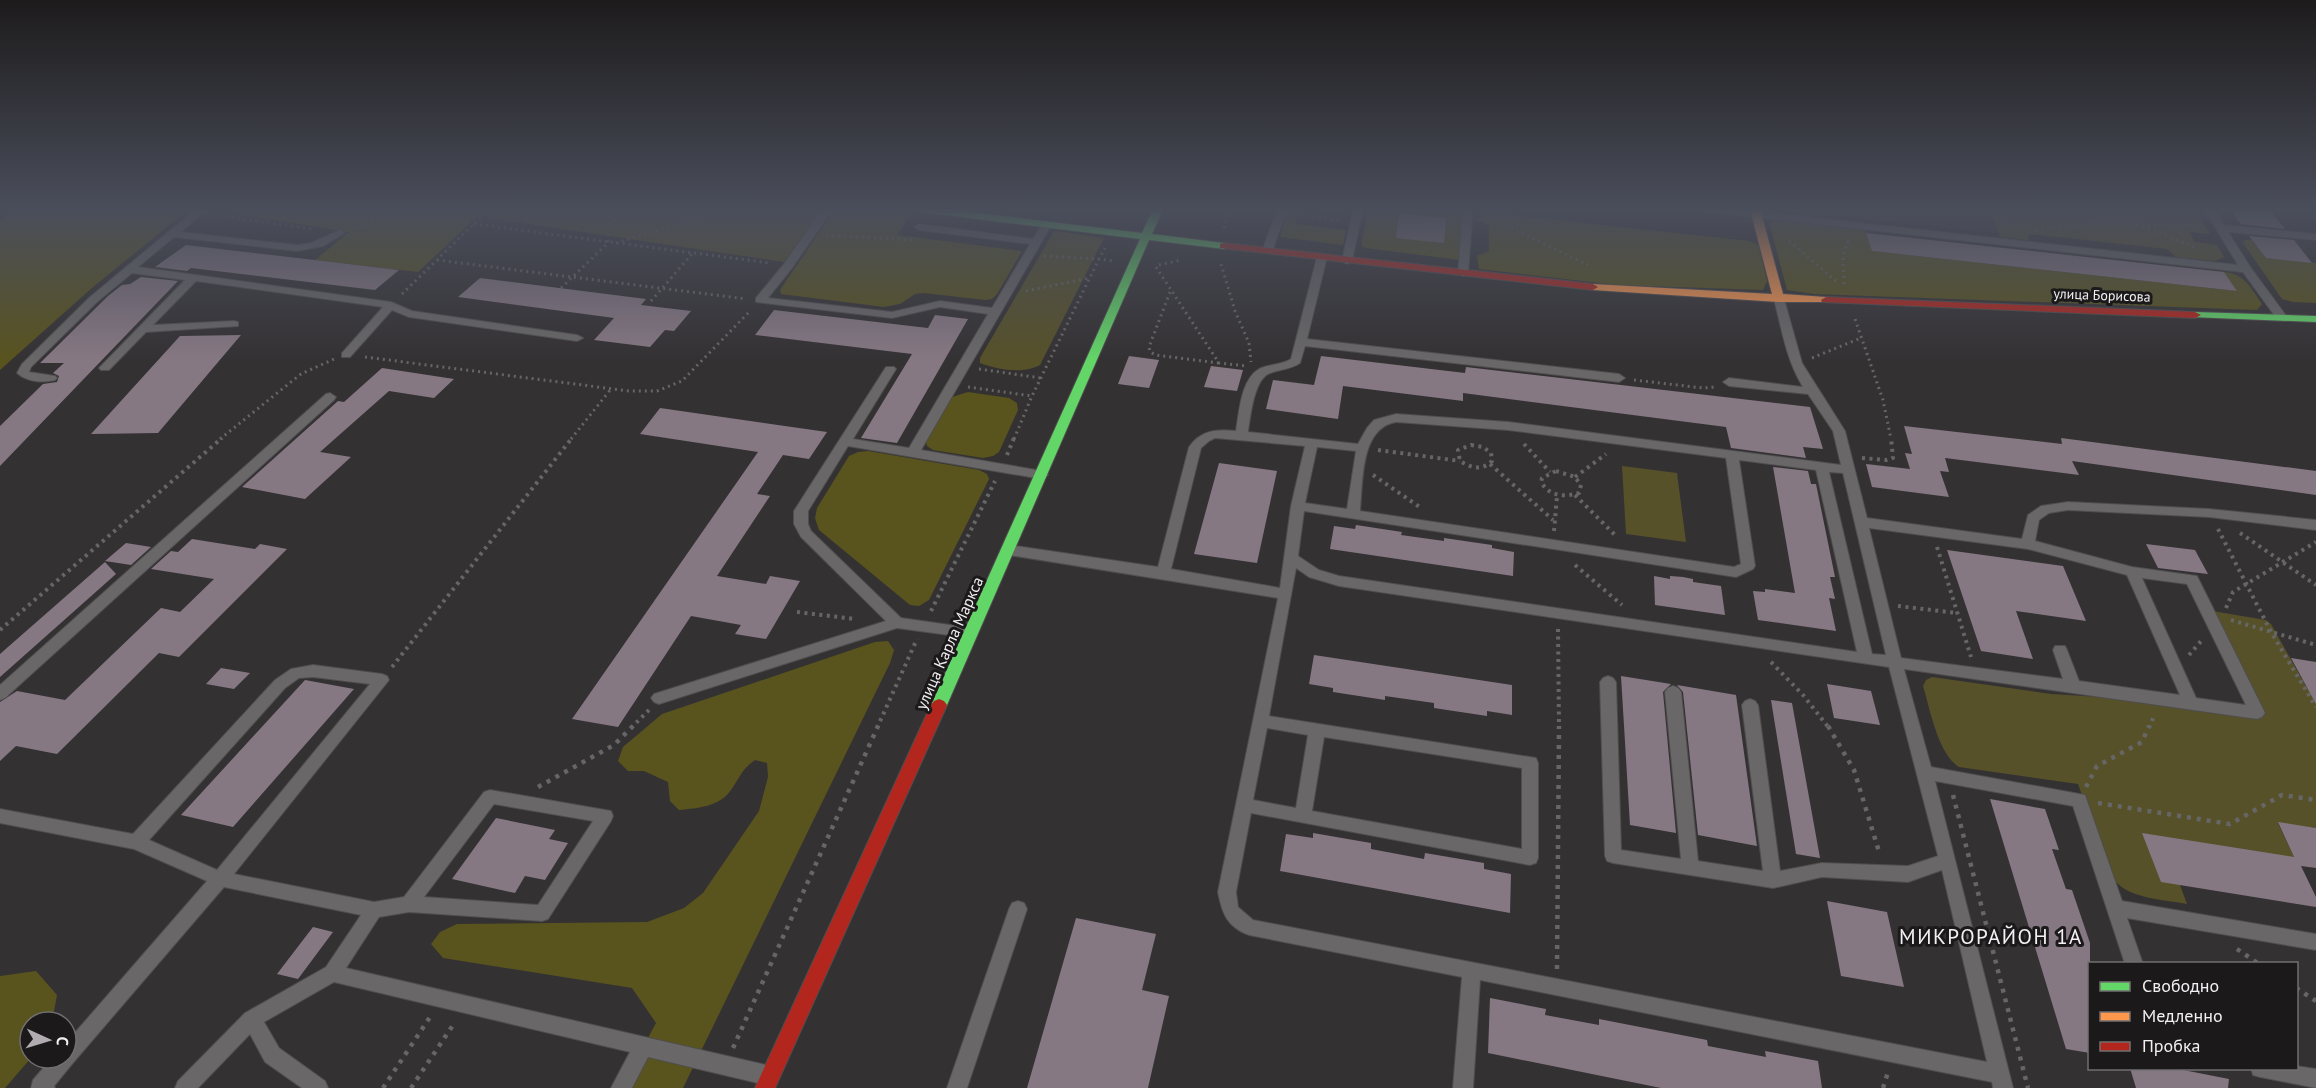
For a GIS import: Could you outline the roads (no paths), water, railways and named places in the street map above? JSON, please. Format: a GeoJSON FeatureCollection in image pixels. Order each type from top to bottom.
{"type":"FeatureCollection","features":[{"type":"Feature","properties":{"kind":"street","name":"улица Карла Маркса"},"geometry":{"type":"LineString","coordinates":[[767,1082],[1009,550],[1136,260]]}},
{"type":"Feature","properties":{"kind":"street","name":"улица Борисова"},"geometry":{"type":"LineString","coordinates":[[1339,260],[1623,290],[1779,299],[2316,319]]}},
{"type":"Feature","properties":{"kind":"street"},"geometry":{"type":"LineString","coordinates":[[1769,260],[1779,299]]}},
{"type":"Feature","properties":{"kind":"lane"},"geometry":{"type":"LineString","coordinates":[[51,378],[31,377],[23,373],[26,366],[139,260]]}},
{"type":"Feature","properties":{"kind":"lane"},"geometry":{"type":"LineString","coordinates":[[792,260],[760,300],[892,315],[940,304],[995,312]]}},
{"type":"Feature","properties":{"kind":"lane"},"geometry":{"type":"LineString","coordinates":[[912,453],[1026,260]]}},
{"type":"Feature","properties":{"kind":"lane"},"geometry":{"type":"LineString","coordinates":[[1241,435],[1254,378],[1262,372],[1289,367],[1296,361],[1321,260]]}},
{"type":"Feature","properties":{"kind":"lane"},"geometry":{"type":"LineString","coordinates":[[1463,273],[1464,260]]}},
{"type":"Feature","properties":{"kind":"lane"},"geometry":{"type":"LineString","coordinates":[[2175,260],[2246,268]]}},
{"type":"Feature","properties":{"kind":"lane"},"geometry":{"type":"LineString","coordinates":[[2241,260],[2281,317]]}},
{"type":"Feature","properties":{"kind":"lane"},"geometry":{"type":"LineString","coordinates":[[128,269],[391,305],[409,314],[577,338]]}},
{"type":"Feature","properties":{"kind":"lane"},"geometry":{"type":"LineString","coordinates":[[105,368],[192,279]]}},
{"type":"Feature","properties":{"kind":"lane"},"geometry":{"type":"LineString","coordinates":[[1312,443],[1298,506],[1286,594],[1227,892],[1230,911],[1250,927],[1472,970],[2001,1081],[1948,860],[1895,663],[1839,431],[1811,391],[1796,364],[1779,299]]}},
{"type":"Feature","properties":{"kind":"lane"},"geometry":{"type":"LineString","coordinates":[[346,355],[391,305]]}},
{"type":"Feature","properties":{"kind":"lane"},"geometry":{"type":"LineString","coordinates":[[143,329],[234,324]]}},
{"type":"Feature","properties":{"kind":"lane"},"geometry":{"type":"LineString","coordinates":[[1300,342],[1618,378]]}},
{"type":"Feature","properties":{"kind":"lane"},"geometry":{"type":"LineString","coordinates":[[890,369],[801,511],[801,524],[806,534],[897,623]]}},
{"type":"Feature","properties":{"kind":"lane"},"geometry":{"type":"LineString","coordinates":[[1729,382],[1811,391]]}},
{"type":"Feature","properties":{"kind":"lane"},"geometry":{"type":"LineString","coordinates":[[0,694],[330,397]]}},
{"type":"Feature","properties":{"kind":"lane"},"geometry":{"type":"LineString","coordinates":[[1353,514],[1363,448],[1371,431],[1380,421],[1396,418],[1508,426],[1849,470]]}},
{"type":"Feature","properties":{"kind":"lane"},"geometry":{"type":"LineString","coordinates":[[1163,573],[1195,447],[1201,437],[1214,434],[1241,435],[1363,448]]}},
{"type":"Feature","properties":{"kind":"lane"},"geometry":{"type":"LineString","coordinates":[[845,442],[1042,475]]}},
{"type":"Feature","properties":{"kind":"lane"},"geometry":{"type":"LineString","coordinates":[[1298,506],[1736,572],[1748,566],[1732,456]]}},
{"type":"Feature","properties":{"kind":"lane"},"geometry":{"type":"LineString","coordinates":[[1822,467],[1866,659]]}},
{"type":"Feature","properties":{"kind":"lane"},"geometry":{"type":"LineString","coordinates":[[2028,544],[2033,518],[2046,509],[2068,506],[2210,513],[2316,525]]}},
{"type":"Feature","properties":{"kind":"lane"},"geometry":{"type":"LineString","coordinates":[[1290,557],[1314,574],[1339,581],[1557,616],[1645,626],[1751,643],[2257,713],[2192,580],[2132,572],[2028,544],[1861,522]]}},
{"type":"Feature","properties":{"kind":"lane"},"geometry":{"type":"LineString","coordinates":[[1009,550],[1286,594]]}},
{"type":"Feature","properties":{"kind":"lane"},"geometry":{"type":"LineString","coordinates":[[2132,572],[2191,703]]}},
{"type":"Feature","properties":{"kind":"lane"},"geometry":{"type":"LineString","coordinates":[[659,698],[897,623],[971,633]]}},
{"type":"Feature","properties":{"kind":"lane"},"geometry":{"type":"LineString","coordinates":[[2060,651],[2073,686]]}},
{"type":"Feature","properties":{"kind":"lane"},"geometry":{"type":"LineString","coordinates":[[78,1044],[220,879],[382,680],[313,671],[296,673],[280,684],[136,842]]}},
{"type":"Feature","properties":{"kind":"lane"},"geometry":{"type":"LineString","coordinates":[[1608,682],[1613,855],[1773,880],[1822,870],[1908,874],[1948,860]]}},
{"type":"Feature","properties":{"kind":"lane"},"geometry":{"type":"LineString","coordinates":[[1673,692],[1690,867]]}},
{"type":"Feature","properties":{"kind":"lane"},"geometry":{"type":"LineString","coordinates":[[1750,705],[1773,880]]}},
{"type":"Feature","properties":{"kind":"lane"},"geometry":{"type":"LineString","coordinates":[[1243,805],[1530,858],[1530,763],[1260,721]]}},
{"type":"Feature","properties":{"kind":"lane"},"geometry":{"type":"LineString","coordinates":[[1303,815],[1317,730]]}},
{"type":"Feature","properties":{"kind":"lane"},"geometry":{"type":"LineString","coordinates":[[1926,773],[2079,800],[2134,962]]}},
{"type":"Feature","properties":{"kind":"lane"},"geometry":{"type":"LineString","coordinates":[[0,816],[136,842],[220,879],[374,910],[408,904],[542,913],[605,816],[490,796],[408,904]]}},
{"type":"Feature","properties":{"kind":"lane"},"geometry":{"type":"LineString","coordinates":[[2115,908],[2316,942]]}},
{"type":"Feature","properties":{"kind":"lane"},"geometry":{"type":"LineString","coordinates":[[957,1088],[1017,909]]}},
{"type":"Feature","properties":{"kind":"lane"},"geometry":{"type":"LineString","coordinates":[[185,1088],[252,1019],[332,973],[374,910]]}},
{"type":"Feature","properties":{"kind":"lane"},"geometry":{"type":"LineString","coordinates":[[1463,1088],[1472,970]]}},
{"type":"Feature","properties":{"kind":"lane"},"geometry":{"type":"LineString","coordinates":[[332,973],[725,1065],[767,1082]]}},
{"type":"Feature","properties":{"kind":"lane"},"geometry":{"type":"LineString","coordinates":[[252,1019],[272,1055],[318,1088]]}},
{"type":"Feature","properties":{"kind":"lane"},"geometry":{"type":"LineString","coordinates":[[621,1088],[644,1046]]}},
{"type":"Feature","properties":{"kind":"lane"},"geometry":{"type":"LineString","coordinates":[[45,1088],[40,1087],[55,1070]]}},
{"type":"Feature","properties":{"kind":"lane"},"geometry":{"type":"LineString","coordinates":[[2270,1070],[2316,1079]]}},
{"type":"Feature","properties":{"kind":"district","name":"МИКРОРАЙОН 1А"},"geometry":{"type":"Point","coordinates":[1991,937]}}]}
